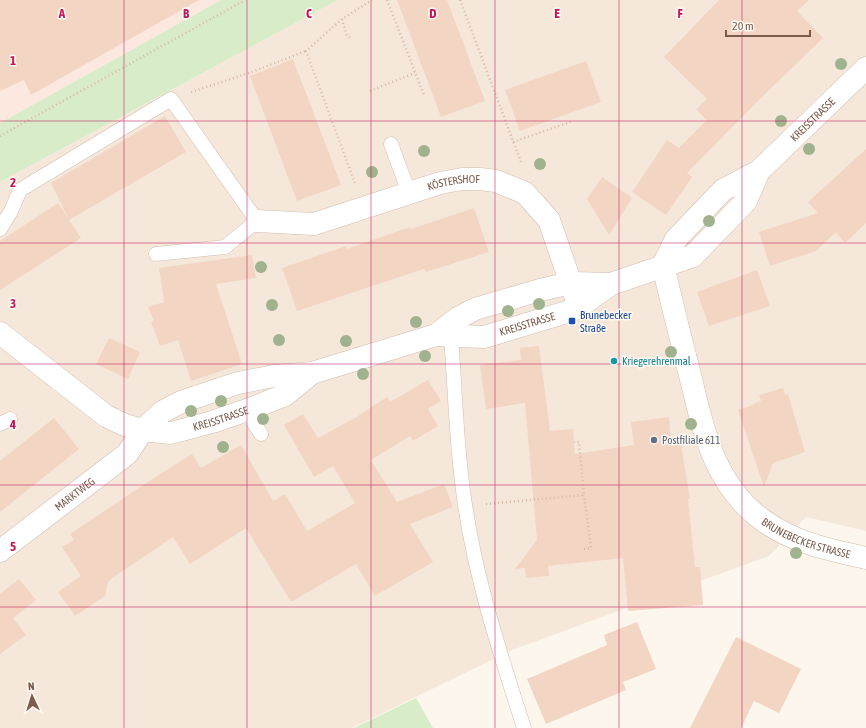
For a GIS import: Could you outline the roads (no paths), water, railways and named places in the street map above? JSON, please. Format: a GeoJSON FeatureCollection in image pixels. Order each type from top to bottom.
{"type":"FeatureCollection","features":[{"type":"Feature","properties":{"kind":"street","name":"KREISSTRASSE"},"geometry":{"type":"LineString","coordinates":[[448,329],[484,337],[570,311],[579,307],[611,284],[663,265],[676,239],[723,190],[759,171],[866,68]]}},
{"type":"Feature","properties":{"kind":"street","name":"KÖSTERSHOF"},"geometry":{"type":"LineString","coordinates":[[257,221],[314,224],[440,183],[462,179],[496,181],[525,193],[549,220],[579,307]]}},
{"type":"Feature","properties":{"kind":"street","name":"BRUNEBECKER STRASSE"},"geometry":{"type":"LineString","coordinates":[[663,265],[706,438],[722,475],[733,491],[748,508],[764,522],[782,532],[820,548],[866,558]]}},
{"type":"Feature","properties":{"kind":"street","name":"KREISSTRASSE"},"geometry":{"type":"LineString","coordinates":[[143,430],[162,412],[181,402],[238,383],[274,376],[312,373],[448,329],[475,309],[540,290],[571,283],[611,284]]}},
{"type":"Feature","properties":{"kind":"street","name":"KREISSTRASSE"},"geometry":{"type":"LineString","coordinates":[[0,333],[106,416],[125,425],[143,430],[171,433],[212,422],[284,395],[312,373]]}},
{"type":"Feature","properties":{"kind":"street","name":"MARKTWEG"},"geometry":{"type":"LineString","coordinates":[[0,550],[127,454],[143,430]]}},
{"type":"Feature","properties":{"kind":"lane"},"geometry":{"type":"LineString","coordinates":[[0,229],[11,211],[20,190],[171,100],[257,221],[225,247],[156,254]]}},
{"type":"Feature","properties":{"kind":"lane"},"geometry":{"type":"LineString","coordinates":[[391,144],[409,193]]}},
{"type":"Feature","properties":{"kind":"lane"},"geometry":{"type":"LineString","coordinates":[[448,329],[463,491],[475,558],[494,634],[524,728]]}},
{"type":"Feature","properties":{"kind":"lane"},"geometry":{"type":"LineString","coordinates":[[250,409],[254,423],[261,434]]}},
{"type":"Feature","properties":{"kind":"place","name":"Brunebecker Straße"},"geometry":{"type":"Point","coordinates":[572,321]}},
{"type":"Feature","properties":{"kind":"place","name":"Kriegerehrenmal"},"geometry":{"type":"Point","coordinates":[614,361]}},
{"type":"Feature","properties":{"kind":"place","name":"Postfiliale 611"},"geometry":{"type":"Point","coordinates":[654,440]}}]}
